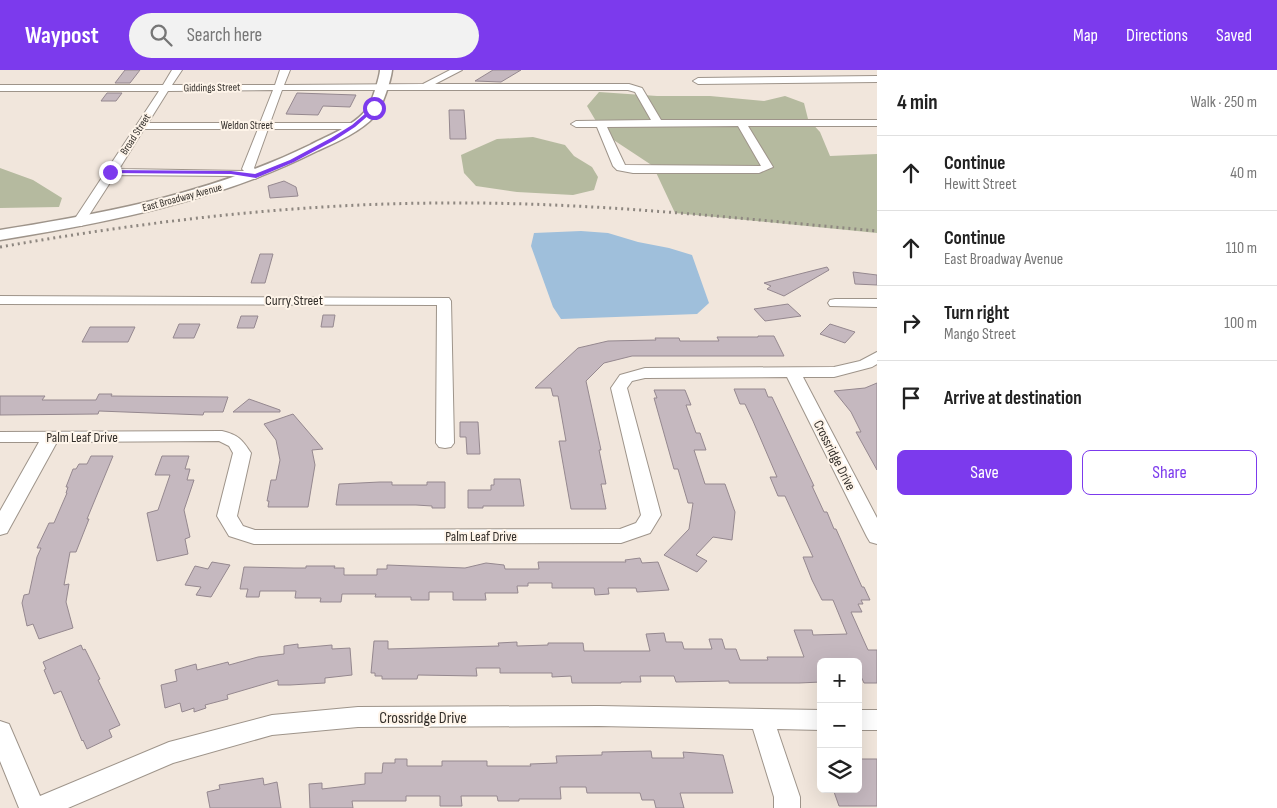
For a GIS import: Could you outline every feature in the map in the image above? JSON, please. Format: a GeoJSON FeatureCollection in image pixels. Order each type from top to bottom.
{"type":"FeatureCollection","features":[{"type":"Feature","properties":{"kind":"main road"},"geometry":{"type":"LineString","coordinates":[[376,70],[376,82],[381,87]]}},
{"type":"Feature","properties":{"kind":"main road","name":"East Broadway Avenue"},"geometry":{"type":"LineString","coordinates":[[0,234],[78,223],[182,198],[256,176],[292,161],[353,126],[374,108],[381,87],[386,81],[386,70]]}},
{"type":"Feature","properties":{"kind":"street","name":"Broad Street"},"geometry":{"type":"LineString","coordinates":[[78,223],[176,70]]}},
{"type":"Feature","properties":{"kind":"street"},"geometry":{"type":"LineString","coordinates":[[256,176],[248,169],[285,70]]}},
{"type":"Feature","properties":{"kind":"street"},"geometry":{"type":"LineString","coordinates":[[766,70],[773,79]]}},
{"type":"Feature","properties":{"kind":"street"},"geometry":{"type":"LineString","coordinates":[[791,70],[799,79]]}},
{"type":"Feature","properties":{"kind":"street"},"geometry":{"type":"LineString","coordinates":[[424,87],[454,72],[475,78]]}},
{"type":"Feature","properties":{"kind":"street"},"geometry":{"type":"LineString","coordinates":[[698,81],[877,79]]}},
{"type":"Feature","properties":{"kind":"street","name":"Giddings Street"},"geometry":{"type":"LineString","coordinates":[[0,88],[279,86],[629,87],[639,90],[658,124]]}},
{"type":"Feature","properties":{"kind":"street"},"geometry":{"type":"LineString","coordinates":[[601,124],[617,164],[622,168],[633,170],[760,170],[767,167],[741,123]]}},
{"type":"Feature","properties":{"kind":"street"},"geometry":{"type":"LineString","coordinates":[[576,124],[877,123]]}},
{"type":"Feature","properties":{"kind":"street","name":"Weldon Street"},"geometry":{"type":"LineString","coordinates":[[140,126],[353,126]]}},
{"type":"Feature","properties":{"kind":"street"},"geometry":{"type":"LineString","coordinates":[[110,172],[231,173],[256,176]]}},
{"type":"Feature","properties":{"kind":"street","name":"Curry Street"},"geometry":{"type":"LineString","coordinates":[[0,300],[444,300],[445,443]]}},
{"type":"Feature","properties":{"kind":"street"},"geometry":{"type":"LineString","coordinates":[[835,303],[877,302]]}},
{"type":"Feature","properties":{"kind":"street","name":"Palm Leaf Drive"},"geometry":{"type":"LineString","coordinates":[[0,437],[222,436],[235,442],[242,453],[227,516],[236,531],[254,536],[621,536],[643,528],[651,515],[619,388],[626,378],[645,373],[834,372],[866,364],[877,357]]}},
{"type":"Feature","properties":{"kind":"street","name":"Crossridge Drive"},"geometry":{"type":"LineString","coordinates":[[793,373],[877,536]]}},
{"type":"Feature","properties":{"kind":"street"},"geometry":{"type":"LineString","coordinates":[[0,528],[51,437]]}},
{"type":"Feature","properties":{"kind":"street","name":"Crossridge Drive"},"geometry":{"type":"LineString","coordinates":[[40,808],[169,753],[272,725],[358,717],[598,716],[817,720]]}},
{"type":"Feature","properties":{"kind":"street"},"geometry":{"type":"LineString","coordinates":[[762,720],[787,797],[788,808]]}},
{"type":"Feature","properties":{"kind":"street"},"geometry":{"type":"LineString","coordinates":[[862,720],[877,720]]}},
{"type":"Feature","properties":{"kind":"street"},"geometry":{"type":"LineString","coordinates":[[0,731],[32,808]]}},
{"type":"Feature","properties":{"kind":"green space"},"geometry":{"type":"Polygon","coordinates":[[[599,92],[657,96],[710,96],[764,101],[785,96],[804,103],[808,119],[820,132],[830,156],[877,154],[877,233],[675,213],[653,166],[603,133],[587,106],[599,92]]]}},
{"type":"Feature","properties":{"kind":"green space"},"geometry":{"type":"Polygon","coordinates":[[[533,137],[565,145],[574,156],[592,167],[598,177],[594,190],[573,195],[517,192],[476,186],[464,173],[461,155],[497,139],[533,137]]]}},
{"type":"Feature","properties":{"kind":"green space"},"geometry":{"type":"Polygon","coordinates":[[[0,168],[33,180],[62,198],[59,207],[0,208],[0,168]]]}},
{"type":"Feature","properties":{"kind":"water"},"geometry":{"type":"Polygon","coordinates":[[[581,231],[608,233],[692,255],[709,303],[697,314],[561,319],[553,307],[531,246],[534,233],[581,231]]]}},
{"type":"Feature","properties":{"kind":"building"},"geometry":{"type":"Polygon","coordinates":[[[125,70],[140,70],[130,83],[115,83],[125,70]]]}},
{"type":"Feature","properties":{"kind":"building"},"geometry":{"type":"Polygon","coordinates":[[[493,70],[521,70],[501,82],[475,81],[493,70]]]}},
{"type":"Feature","properties":{"kind":"building"},"geometry":{"type":"Polygon","coordinates":[[[107,93],[122,93],[116,101],[101,101],[107,93]]]}},
{"type":"Feature","properties":{"kind":"building"},"geometry":{"type":"Polygon","coordinates":[[[297,93],[356,95],[350,107],[323,106],[318,115],[286,114],[297,93]]]}},
{"type":"Feature","properties":{"kind":"building"},"geometry":{"type":"Polygon","coordinates":[[[449,110],[464,110],[466,139],[450,139],[449,110]]]}},
{"type":"Feature","properties":{"kind":"building"},"geometry":{"type":"Polygon","coordinates":[[[284,181],[296,187],[298,196],[270,198],[268,186],[284,181]]]}},
{"type":"Feature","properties":{"kind":"building"},"geometry":{"type":"Polygon","coordinates":[[[260,254],[273,254],[265,283],[251,283],[260,254]]]}},
{"type":"Feature","properties":{"kind":"building"},"geometry":{"type":"Polygon","coordinates":[[[827,267],[829,270],[784,296],[767,289],[771,286],[764,283],[827,267]]]}},
{"type":"Feature","properties":{"kind":"building"},"geometry":{"type":"Polygon","coordinates":[[[853,272],[877,275],[877,285],[855,284],[853,272]]]}},
{"type":"Feature","properties":{"kind":"building"},"geometry":{"type":"Polygon","coordinates":[[[788,304],[801,316],[765,321],[754,309],[788,304]]]}},
{"type":"Feature","properties":{"kind":"building"},"geometry":{"type":"Polygon","coordinates":[[[323,315],[335,315],[333,327],[321,327],[323,315]]]}},
{"type":"Feature","properties":{"kind":"building"},"geometry":{"type":"Polygon","coordinates":[[[241,316],[258,316],[254,328],[237,328],[241,316]]]}},
{"type":"Feature","properties":{"kind":"building"},"geometry":{"type":"Polygon","coordinates":[[[179,324],[200,324],[194,338],[173,338],[179,324]]]}},
{"type":"Feature","properties":{"kind":"building"},"geometry":{"type":"Polygon","coordinates":[[[830,324],[855,332],[845,343],[820,334],[830,324]]]}},
{"type":"Feature","properties":{"kind":"building"},"geometry":{"type":"Polygon","coordinates":[[[90,327],[135,327],[128,342],[82,342],[90,327]]]}},
{"type":"Feature","properties":{"kind":"building"},"geometry":{"type":"Polygon","coordinates":[[[774,336],[784,356],[632,356],[604,363],[586,381],[601,450],[599,450],[606,484],[601,484],[606,509],[571,509],[559,441],[566,441],[558,396],[553,396],[551,388],[535,388],[578,348],[608,341],[679,338],[680,341],[719,341],[717,337],[774,336]]]}},
{"type":"Feature","properties":{"kind":"building"},"geometry":{"type":"Polygon","coordinates":[[[877,383],[877,470],[856,432],[861,432],[851,412],[834,391],[865,388],[877,383]]]}},
{"type":"Feature","properties":{"kind":"building"},"geometry":{"type":"Polygon","coordinates":[[[734,389],[765,389],[768,397],[772,397],[814,486],[812,486],[824,512],[827,512],[834,529],[836,529],[862,587],[864,587],[870,600],[861,600],[863,604],[858,604],[862,612],[851,612],[868,650],[877,650],[877,683],[864,683],[862,679],[862,658],[817,658],[817,682],[799,683],[676,682],[674,676],[640,676],[641,682],[572,683],[571,676],[552,677],[552,673],[500,673],[500,668],[476,668],[477,676],[418,675],[417,679],[382,679],[382,676],[375,676],[375,673],[371,673],[374,641],[388,641],[388,649],[499,646],[498,643],[517,642],[517,646],[548,645],[548,643],[583,643],[584,651],[650,651],[646,634],[664,633],[666,642],[682,642],[684,649],[712,649],[709,639],[722,639],[725,649],[736,649],[740,660],[768,660],[767,657],[804,657],[794,630],[812,630],[813,635],[847,634],[833,600],[822,600],[812,580],[803,557],[813,557],[785,496],[778,496],[770,477],[777,477],[745,404],[740,404],[734,389]]]}},
{"type":"Feature","properties":{"kind":"building"},"geometry":{"type":"Polygon","coordinates":[[[654,390],[685,390],[691,405],[686,405],[696,433],[700,433],[706,450],[694,450],[705,484],[725,484],[735,512],[732,540],[713,537],[696,555],[707,561],[697,572],[664,555],[689,529],[693,503],[688,503],[678,469],[674,469],[654,398],[657,398],[654,390]]]}},
{"type":"Feature","properties":{"kind":"building"},"geometry":{"type":"Polygon","coordinates":[[[99,394],[112,394],[111,396],[228,397],[223,412],[204,412],[203,415],[99,411],[98,414],[0,415],[0,396],[45,396],[42,400],[96,400],[99,394]]]}},
{"type":"Feature","properties":{"kind":"building"},"geometry":{"type":"Polygon","coordinates":[[[249,399],[280,410],[280,412],[233,412],[249,399]]]}},
{"type":"Feature","properties":{"kind":"building"},"geometry":{"type":"Polygon","coordinates":[[[293,414],[323,449],[312,450],[315,465],[308,507],[268,507],[269,501],[267,501],[271,480],[276,480],[280,460],[276,440],[264,424],[293,414]]]}},
{"type":"Feature","properties":{"kind":"building"},"geometry":{"type":"Polygon","coordinates":[[[460,422],[478,422],[480,454],[467,454],[466,437],[460,437],[460,422]]]}},
{"type":"Feature","properties":{"kind":"building"},"geometry":{"type":"Polygon","coordinates":[[[91,456],[113,456],[87,519],[89,519],[76,552],[70,552],[64,585],[69,584],[66,602],[73,628],[39,639],[33,624],[27,626],[22,603],[24,595],[29,594],[37,557],[41,548],[37,548],[49,523],[54,523],[67,493],[68,487],[66,487],[73,469],[76,469],[79,464],[87,464],[91,456]]]}},
{"type":"Feature","properties":{"kind":"building"},"geometry":{"type":"Polygon","coordinates":[[[162,456],[189,456],[185,469],[190,469],[187,480],[194,480],[184,510],[190,537],[185,539],[188,554],[157,561],[147,513],[158,510],[170,475],[155,475],[162,456]]]}},
{"type":"Feature","properties":{"kind":"building"},"geometry":{"type":"Polygon","coordinates":[[[494,479],[520,479],[524,506],[468,508],[468,490],[491,490],[491,485],[494,485],[494,479]]]}},
{"type":"Feature","properties":{"kind":"building"},"geometry":{"type":"Polygon","coordinates":[[[392,482],[392,485],[427,485],[427,482],[445,482],[445,508],[416,505],[336,505],[339,484],[392,482]]]}},
{"type":"Feature","properties":{"kind":"building"},"geometry":{"type":"Polygon","coordinates":[[[640,558],[642,563],[658,562],[669,590],[637,592],[636,588],[608,588],[609,594],[595,595],[594,588],[552,588],[552,583],[528,583],[528,586],[517,586],[518,593],[485,593],[486,600],[453,600],[453,592],[429,592],[429,600],[411,600],[411,597],[375,597],[376,594],[342,594],[341,602],[320,602],[321,598],[295,598],[296,591],[260,591],[259,597],[246,597],[248,589],[240,589],[244,567],[306,568],[306,566],[335,566],[334,568],[344,568],[344,575],[377,575],[377,569],[387,569],[387,565],[465,568],[486,563],[504,565],[505,569],[539,569],[538,562],[626,562],[625,560],[640,558]]]}},
{"type":"Feature","properties":{"kind":"building"},"geometry":{"type":"Polygon","coordinates":[[[212,562],[230,565],[211,597],[196,595],[201,587],[185,585],[195,566],[208,569],[212,562]]]}},
{"type":"Feature","properties":{"kind":"building"},"geometry":{"type":"Polygon","coordinates":[[[298,644],[298,648],[332,645],[332,649],[350,648],[352,675],[325,678],[325,683],[278,685],[278,680],[227,695],[228,699],[205,705],[206,708],[194,712],[194,708],[182,712],[180,703],[165,708],[161,685],[177,681],[175,670],[196,664],[197,670],[228,662],[229,665],[258,657],[284,654],[284,646],[298,644]]]}},
{"type":"Feature","properties":{"kind":"building"},"geometry":{"type":"Polygon","coordinates":[[[81,645],[83,650],[85,649],[100,679],[98,680],[120,725],[109,730],[112,737],[87,749],[61,691],[54,694],[44,670],[46,669],[43,662],[81,645]]]}},
{"type":"Feature","properties":{"kind":"building"},"geometry":{"type":"Polygon","coordinates":[[[651,751],[652,758],[684,758],[683,752],[723,755],[733,793],[680,793],[684,808],[656,808],[654,800],[642,800],[640,793],[587,793],[586,787],[560,787],[561,799],[498,801],[497,796],[461,796],[462,806],[440,806],[440,796],[406,796],[406,801],[352,801],[353,808],[310,808],[309,784],[322,783],[322,789],[365,784],[365,773],[382,773],[383,763],[395,763],[395,759],[407,759],[407,766],[442,766],[442,761],[487,761],[487,766],[531,766],[530,764],[557,763],[556,756],[602,755],[602,752],[651,751]]]}},
{"type":"Feature","properties":{"kind":"building"},"geometry":{"type":"Polygon","coordinates":[[[862,759],[877,759],[877,806],[839,806],[834,793],[862,793],[862,759]]]}},
{"type":"Feature","properties":{"kind":"building"},"geometry":{"type":"Polygon","coordinates":[[[263,778],[264,785],[277,782],[281,808],[210,808],[207,792],[220,789],[219,785],[263,778]]]}},
{"type":"Feature","properties":{"kind":"railway"},"geometry":{"type":"LineString","coordinates":[[0,247],[112,229],[224,215],[336,206],[392,204],[503,203],[610,208],[877,231]]}},
{"type":"Feature","properties":{"kind":"route"},"geometry":{"type":"LineString","coordinates":[[110,172],[231,173],[256,176],[292,161],[333,139],[368,115],[374,108]]}}]}
